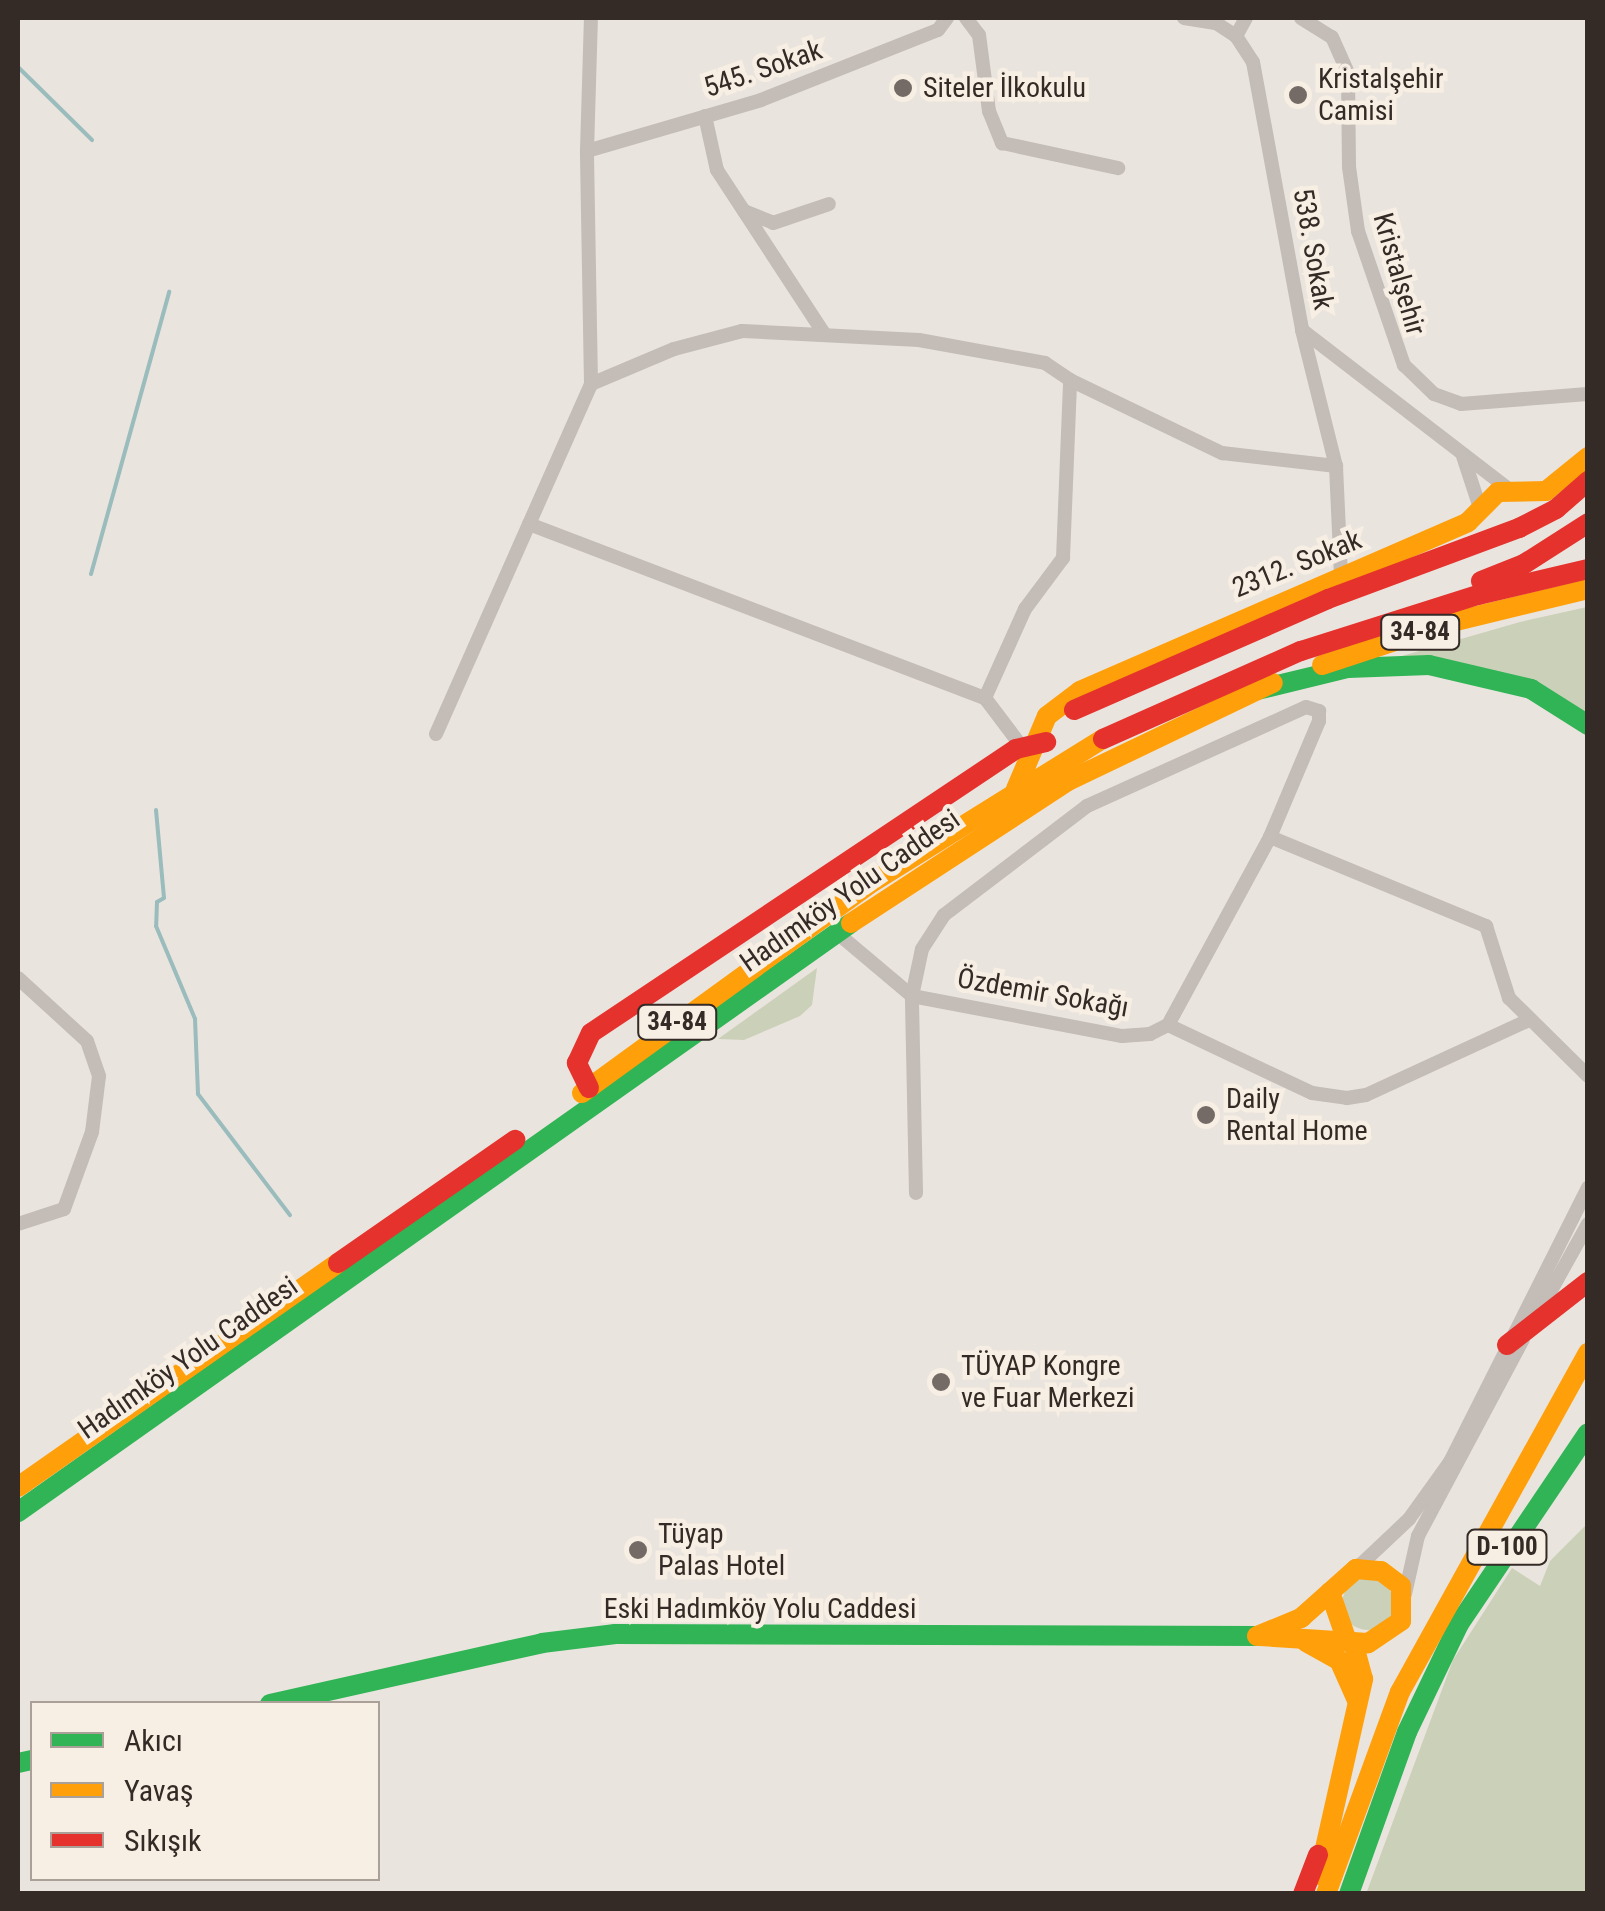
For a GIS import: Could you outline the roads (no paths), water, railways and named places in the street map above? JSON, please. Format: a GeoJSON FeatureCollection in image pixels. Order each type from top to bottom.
{"type":"FeatureCollection","features":[{"type":"Feature","properties":{"kind":"main road","name":"2312. Sokak"},"geometry":{"type":"LineString","coordinates":[[1016,789],[1054,707],[1080,691],[1482,511],[1498,492],[1546,491],[1588,458]]}},
{"type":"Feature","properties":{"kind":"main road","name":"2312. Sokak"},"geometry":{"type":"LineString","coordinates":[[589,1088],[577,1063],[591,1033],[1036,744],[1068,714],[1183,658],[1510,532],[1563,504],[1588,481]]}},
{"type":"Feature","properties":{"kind":"main road"},"geometry":{"type":"LineString","coordinates":[[1482,511],[1510,532],[1524,513],[1513,492]]}},
{"type":"Feature","properties":{"kind":"main road"},"geometry":{"type":"LineString","coordinates":[[1374,626],[1428,598],[1524,564],[1588,523]]}},
{"type":"Feature","properties":{"kind":"main road","name":"Hadımköy Yolu Caddesi"},"geometry":{"type":"LineString","coordinates":[[18,1487],[589,1088],[868,885],[1016,789],[1098,742],[1245,674],[1374,626],[1588,569]]}},
{"type":"Feature","properties":{"kind":"main road","name":"Hadımköy Yolu Caddesi"},"geometry":{"type":"LineString","coordinates":[[18,1512],[836,932],[1068,781],[1256,690],[1456,620],[1588,589]]}},
{"type":"Feature","properties":{"kind":"main road"},"geometry":{"type":"LineString","coordinates":[[1256,690],[1348,668],[1429,665],[1530,689],[1588,725]]}},
{"type":"Feature","properties":{"kind":"main road"},"geometry":{"type":"LineString","coordinates":[[1036,744],[1058,751],[1098,742]]}},
{"type":"Feature","properties":{"kind":"main road"},"geometry":{"type":"LineString","coordinates":[[1507,1345],[1588,1282]]}},
{"type":"Feature","properties":{"kind":"main road","name":"D-100"},"geometry":{"type":"LineString","coordinates":[[1326,1894],[1381,1737],[1453,1586],[1588,1353]]}},
{"type":"Feature","properties":{"kind":"main road","name":"D-100"},"geometry":{"type":"LineString","coordinates":[[1349,1894],[1407,1732],[1459,1624],[1588,1433]]}},
{"type":"Feature","properties":{"kind":"main road"},"geometry":{"type":"LineString","coordinates":[[1356,1568],[1392,1577],[1404,1600]]}},
{"type":"Feature","properties":{"kind":"main road","name":"Eski Hadımköy Yolu Caddesi"},"geometry":{"type":"LineString","coordinates":[[1257,1636],[1301,1618],[1356,1568]]}},
{"type":"Feature","properties":{"kind":"main road"},"geometry":{"type":"LineString","coordinates":[[1316,1894],[1325,1838],[1363,1680],[1330,1592]]}},
{"type":"Feature","properties":{"kind":"main road","name":"Eski Hadımköy Yolu Caddesi"},"geometry":{"type":"LineString","coordinates":[[283,1701],[542,1643],[614,1634],[1257,1636],[1350,1642],[1393,1632],[1404,1600]]}},
{"type":"Feature","properties":{"kind":"main road"},"geometry":{"type":"LineString","coordinates":[[1306,1642],[1347,1669],[1356,1710]]}},
{"type":"Feature","properties":{"kind":"main road"},"geometry":{"type":"LineString","coordinates":[[1303,1894],[1325,1838],[1381,1737]]}},
{"type":"Feature","properties":{"kind":"street"},"geometry":{"type":"LineString","coordinates":[[436,734],[591,384],[587,151],[591,18]]}},
{"type":"Feature","properties":{"kind":"street","name":"545. Sokak"},"geometry":{"type":"LineString","coordinates":[[587,151],[705,116],[938,30],[947,18]]}},
{"type":"Feature","properties":{"kind":"street"},"geometry":{"type":"LineString","coordinates":[[966,18],[979,35],[989,112],[1002,143],[1118,168]]}},
{"type":"Feature","properties":{"kind":"street"},"geometry":{"type":"LineString","coordinates":[[1184,18],[1216,24],[1236,36],[1246,18]]}},
{"type":"Feature","properties":{"kind":"street","name":"Kristalşehir"},"geometry":{"type":"LineString","coordinates":[[1301,18],[1332,37],[1348,73],[1349,167],[1358,231],[1404,365],[1434,394],[1461,404],[1588,394]]}},
{"type":"Feature","properties":{"kind":"street","name":"538. Sokak"},"geometry":{"type":"LineString","coordinates":[[1236,36],[1253,62],[1302,330],[1513,492]]}},
{"type":"Feature","properties":{"kind":"street"},"geometry":{"type":"LineString","coordinates":[[705,116],[718,170],[824,335]]}},
{"type":"Feature","properties":{"kind":"street"},"geometry":{"type":"LineString","coordinates":[[743,210],[773,223],[829,204]]}},
{"type":"Feature","properties":{"kind":"street"},"geometry":{"type":"LineString","coordinates":[[1302,330],[1336,466],[1341,576]]}},
{"type":"Feature","properties":{"kind":"street"},"geometry":{"type":"LineString","coordinates":[[591,384],[674,349],[742,332],[919,340],[1045,363],[1070,380],[1222,453],[1336,466]]}},
{"type":"Feature","properties":{"kind":"street"},"geometry":{"type":"LineString","coordinates":[[984,698],[1025,609],[1063,558],[1070,380]]}},
{"type":"Feature","properties":{"kind":"street"},"geometry":{"type":"LineString","coordinates":[[1462,456],[1482,511]]}},
{"type":"Feature","properties":{"kind":"street"},"geometry":{"type":"LineString","coordinates":[[529,524],[984,698],[1036,744]]}},
{"type":"Feature","properties":{"kind":"street"},"geometry":{"type":"LineString","coordinates":[[916,1194],[912,996],[922,949],[944,915],[1078,812],[1254,726],[1306,708],[1318,711],[1270,837],[1168,1025],[1312,1092],[1347,1098],[1366,1096],[1527,1021]]}},
{"type":"Feature","properties":{"kind":"street"},"geometry":{"type":"LineString","coordinates":[[1270,837],[1486,926],[1510,998],[1527,1021],[1588,1076]]}},
{"type":"Feature","properties":{"kind":"street","name":"Özdemir Sokağı"},"geometry":{"type":"LineString","coordinates":[[836,932],[912,996],[1122,1036],[1168,1025]]}},
{"type":"Feature","properties":{"kind":"street"},"geometry":{"type":"LineString","coordinates":[[18,978],[87,1041],[98,1076],[92,1132],[64,1209],[18,1224]]}},
{"type":"Feature","properties":{"kind":"street","name":"Eski Hadımköy Yolu Caddesi"},"geometry":{"type":"LineString","coordinates":[[1356,1568],[1420,1505],[1480,1414],[1507,1345],[1588,1188]]}},
{"type":"Feature","properties":{"kind":"street","name":"Eski Hadımköy Yolu Caddesi"},"geometry":{"type":"LineString","coordinates":[[1404,1600],[1418,1536],[1480,1414],[1588,1224]]}},
{"type":"Feature","properties":{"kind":"street"},"geometry":{"type":"LineString","coordinates":[[1558,1243],[1569,1260]]}},
{"type":"Feature","properties":{"kind":"waterway"},"geometry":{"type":"LineString","coordinates":[[18,67],[92,140]]}},
{"type":"Feature","properties":{"kind":"waterway"},"geometry":{"type":"LineString","coordinates":[[91,574],[169,292]]}},
{"type":"Feature","properties":{"kind":"waterway"},"geometry":{"type":"LineString","coordinates":[[156,810],[164,898],[157,902],[156,926],[195,1019],[198,1094],[290,1215]]}},
{"type":"Feature","properties":{"kind":"place","name":"Siteler İlkokulu"},"geometry":{"type":"Point","coordinates":[903,88]}},
{"type":"Feature","properties":{"kind":"place","name":"Kristalşehir Camisi"},"geometry":{"type":"Point","coordinates":[1298,95]}},
{"type":"Feature","properties":{"kind":"place","name":"Daily Rental Home"},"geometry":{"type":"Point","coordinates":[1206,1115]}},
{"type":"Feature","properties":{"kind":"place","name":"TÜYAP Kongre ve Fuar Merkezi"},"geometry":{"type":"Point","coordinates":[941,1382]}},
{"type":"Feature","properties":{"kind":"place","name":"Tüyap Palas Hotel"},"geometry":{"type":"Point","coordinates":[638,1550]}}]}
